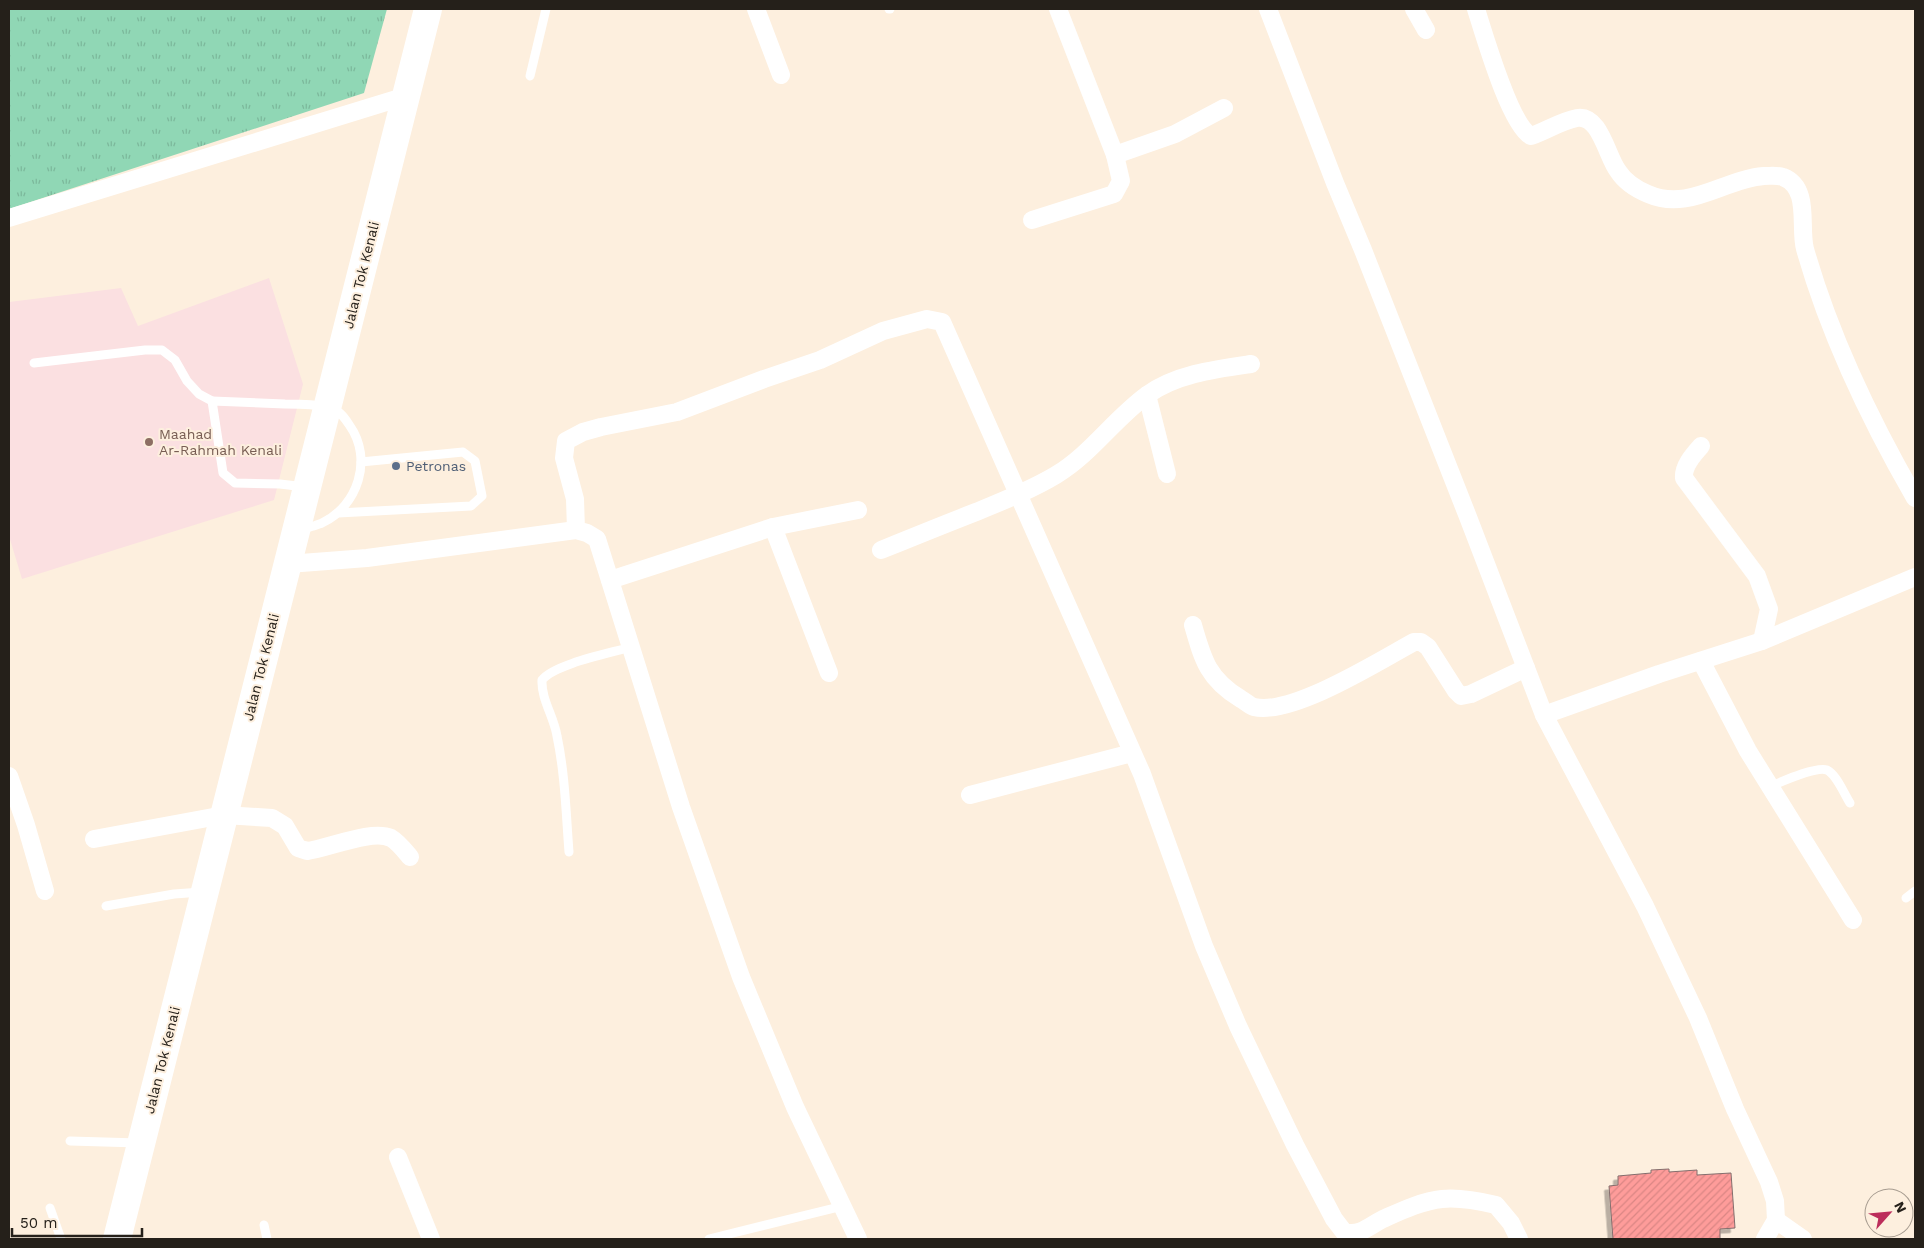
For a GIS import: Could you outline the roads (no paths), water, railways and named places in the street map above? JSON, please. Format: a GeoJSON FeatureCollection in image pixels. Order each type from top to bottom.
{"type":"FeatureCollection","features":[{"type":"Feature","properties":{"kind":"main road","name":"Jalan Tok Kenali"},"geometry":{"type":"LineString","coordinates":[[117,1239],[428,9]]}},
{"type":"Feature","properties":{"kind":"street"},"geometry":{"type":"LineString","coordinates":[[756,9],[781,75]]}},
{"type":"Feature","properties":{"kind":"street"},"geometry":{"type":"LineString","coordinates":[[1032,220],[1114,194],[1121,181],[1116,155],[1058,9]]}},
{"type":"Feature","properties":{"kind":"street"},"geometry":{"type":"LineString","coordinates":[[1268,9],[1544,715],[1645,906],[1698,1018],[1734,1109],[1769,1182],[1775,1201],[1776,1220],[1765,1239]]}},
{"type":"Feature","properties":{"kind":"street"},"geometry":{"type":"LineString","coordinates":[[1414,9],[1426,30]]}},
{"type":"Feature","properties":{"kind":"street"},"geometry":{"type":"LineString","coordinates":[[1476,9],[1500,81],[1525,133],[1531,136],[1577,118],[1585,118],[1597,128],[1618,172],[1632,186],[1650,195],[1667,200],[1693,198],[1748,177],[1774,175],[1784,178],[1798,189],[1802,204],[1805,247],[1822,301],[1860,394],[1891,456],[1915,498]]}},
{"type":"Feature","properties":{"kind":"street"},"geometry":{"type":"LineString","coordinates":[[9,218],[406,96]]}},
{"type":"Feature","properties":{"kind":"street"},"geometry":{"type":"LineString","coordinates":[[1116,155],[1175,134],[1224,108]]}},
{"type":"Feature","properties":{"kind":"street"},"geometry":{"type":"LineString","coordinates":[[576,530],[575,499],[564,458],[566,441],[583,432],[602,427],[677,412],[820,360],[883,331],[927,319],[942,322],[1132,753],[1204,946],[1238,1026],[1295,1145],[1334,1219],[1344,1232],[1354,1234],[1381,1220],[1422,1204],[1442,1199],[1472,1200],[1496,1204],[1511,1223],[1519,1239]]}},
{"type":"Feature","properties":{"kind":"street"},"geometry":{"type":"LineString","coordinates":[[881,550],[1018,495],[1071,466],[1147,395],[1168,383],[1193,375],[1251,364]]}},
{"type":"Feature","properties":{"kind":"street"},"geometry":{"type":"LineString","coordinates":[[1147,395],[1167,474]]}},
{"type":"Feature","properties":{"kind":"street"},"geometry":{"type":"LineString","coordinates":[[1701,446],[1690,459],[1684,473],[1684,478],[1757,576],[1769,609],[1762,641]]}},
{"type":"Feature","properties":{"kind":"street"},"geometry":{"type":"LineString","coordinates":[[610,580],[773,527],[858,510]]}},
{"type":"Feature","properties":{"kind":"street"},"geometry":{"type":"LineString","coordinates":[[773,527],[829,673]]}},
{"type":"Feature","properties":{"kind":"street"},"geometry":{"type":"LineString","coordinates":[[288,564],[367,558],[576,530],[587,533],[597,540],[681,807],[741,977],[795,1107],[858,1239]]}},
{"type":"Feature","properties":{"kind":"street"},"geometry":{"type":"LineString","coordinates":[[1544,715],[1762,641],[1915,577]]}},
{"type":"Feature","properties":{"kind":"street"},"geometry":{"type":"LineString","coordinates":[[1193,625],[1200,652],[1214,679],[1254,707],[1282,706],[1323,692],[1414,642],[1421,642],[1428,647],[1461,696],[1471,694],[1526,668]]}},
{"type":"Feature","properties":{"kind":"street"},"geometry":{"type":"LineString","coordinates":[[1701,661],[1740,736],[1770,787],[1854,920]]}},
{"type":"Feature","properties":{"kind":"street"},"geometry":{"type":"LineString","coordinates":[[970,795],[1132,753]]}},
{"type":"Feature","properties":{"kind":"street"},"geometry":{"type":"LineString","coordinates":[[9,776],[26,825],[45,891]]}},
{"type":"Feature","properties":{"kind":"street"},"geometry":{"type":"LineString","coordinates":[[94,839],[224,815],[272,818],[285,826],[298,848],[307,851],[368,836],[384,835],[393,839],[410,858]]}},
{"type":"Feature","properties":{"kind":"street"},"geometry":{"type":"LineString","coordinates":[[398,1157],[430,1239]]}},
{"type":"Feature","properties":{"kind":"street"},"geometry":{"type":"LineString","coordinates":[[1776,1220],[1802,1239]]}},
{"type":"Feature","properties":{"kind":"lane"},"geometry":{"type":"LineString","coordinates":[[530,76],[546,9]]}},
{"type":"Feature","properties":{"kind":"lane"},"geometry":{"type":"LineString","coordinates":[[34,363],[145,350],[162,350],[175,360],[187,381],[199,394],[212,401],[300,404],[337,410],[352,428],[357,439],[362,462],[355,490],[346,505],[338,513],[317,525],[306,528],[297,525]]}},
{"type":"Feature","properties":{"kind":"lane"},"geometry":{"type":"LineString","coordinates":[[212,401],[223,473],[235,483],[307,487]]}},
{"type":"Feature","properties":{"kind":"lane"},"geometry":{"type":"LineString","coordinates":[[338,513],[471,506],[482,496],[475,461],[463,452],[362,462]]}},
{"type":"Feature","properties":{"kind":"lane"},"geometry":{"type":"LineString","coordinates":[[570,852],[564,769],[555,726],[544,695],[542,680],[553,671],[631,647]]}},
{"type":"Feature","properties":{"kind":"lane"},"geometry":{"type":"LineString","coordinates":[[1770,787],[1818,770],[1827,770],[1834,777],[1850,803]]}},
{"type":"Feature","properties":{"kind":"lane"},"geometry":{"type":"LineString","coordinates":[[1906,898],[1915,891]]}},
{"type":"Feature","properties":{"kind":"lane"},"geometry":{"type":"LineString","coordinates":[[106,906],[174,894],[205,892]]}},
{"type":"Feature","properties":{"kind":"lane"},"geometry":{"type":"LineString","coordinates":[[70,1141],[141,1143]]}},
{"type":"Feature","properties":{"kind":"lane"},"geometry":{"type":"LineString","coordinates":[[709,1239],[843,1206]]}},
{"type":"Feature","properties":{"kind":"lane"},"geometry":{"type":"LineString","coordinates":[[50,1208],[61,1239]]}},
{"type":"Feature","properties":{"kind":"lane"},"geometry":{"type":"LineString","coordinates":[[264,1226],[267,1239]]}},
{"type":"Feature","properties":{"kind":"place","name":"Maahad Ar-Rahmah Kenali"},"geometry":{"type":"Point","coordinates":[149,442]}},
{"type":"Feature","properties":{"kind":"place","name":"Petronas"},"geometry":{"type":"Point","coordinates":[396,466]}}]}
